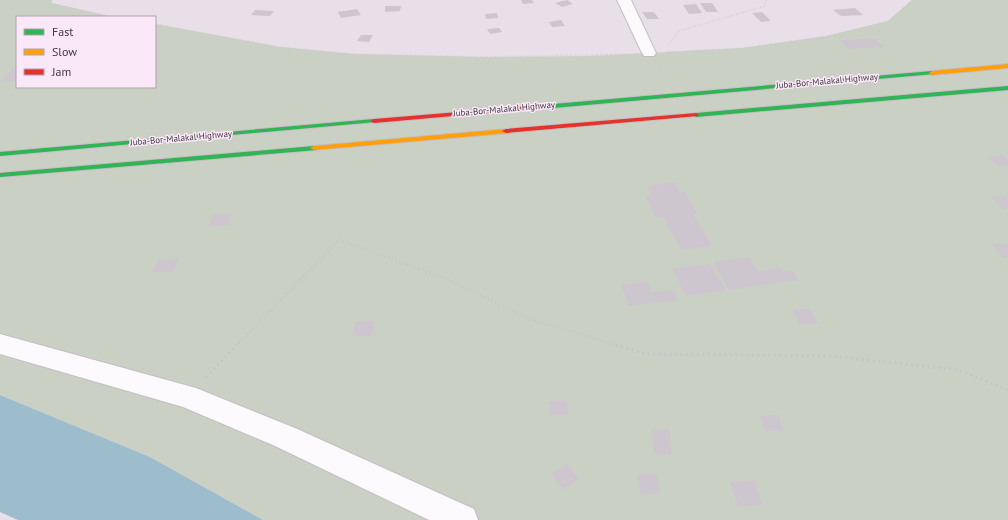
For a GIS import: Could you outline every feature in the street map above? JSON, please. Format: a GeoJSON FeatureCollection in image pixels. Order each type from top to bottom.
{"type":"FeatureCollection","features":[{"type":"Feature","properties":{"kind":"highway","name":"Juba-Bor-Malakal Highway"},"geometry":{"type":"LineString","coordinates":[[0,154],[1008,66]]}},
{"type":"Feature","properties":{"kind":"highway"},"geometry":{"type":"LineString","coordinates":[[0,175],[1008,88]]}},
{"type":"Feature","properties":{"kind":"street"},"geometry":{"type":"LineString","coordinates":[[624,0],[655,53]]}},
{"type":"Feature","properties":{"kind":"street"},"geometry":{"type":"LineString","coordinates":[[0,344],[187,396],[285,437],[462,520]]}},
{"type":"Feature","properties":{"kind":"path"},"geometry":{"type":"LineString","coordinates":[[52,0],[50,3],[108,16]]}},
{"type":"Feature","properties":{"kind":"path"},"geometry":{"type":"LineString","coordinates":[[655,53],[679,31],[765,6],[766,0]]}},
{"type":"Feature","properties":{"kind":"path"},"geometry":{"type":"LineString","coordinates":[[156,24],[280,47],[354,54],[501,57],[589,56],[742,48],[827,36],[888,21],[912,0]]}},
{"type":"Feature","properties":{"kind":"path"},"geometry":{"type":"LineString","coordinates":[[655,53],[663,96]]}},
{"type":"Feature","properties":{"kind":"path"},"geometry":{"type":"LineString","coordinates":[[187,396],[339,240],[445,278],[530,319],[647,354],[832,356],[959,370],[1008,390]]}},
{"type":"Feature","properties":{"kind":"shaded area"},"geometry":{"type":"Polygon","coordinates":[[[0,0],[52,0],[51,3],[109,16],[16,16],[16,88],[156,88],[156,24],[280,47],[354,54],[485,57],[589,56],[742,48],[827,36],[888,21],[912,0],[1008,0],[1008,520],[263,520],[150,457],[0,395],[0,0]]]}},
{"type":"Feature","properties":{"kind":"water"},"geometry":{"type":"Polygon","coordinates":[[[0,395],[150,457],[263,520],[18,520],[0,512],[0,395]]]}},
{"type":"Feature","properties":{"kind":"building"},"geometry":{"type":"Polygon","coordinates":[[[521,0],[532,0],[534,3],[523,4],[521,0]]]}},
{"type":"Feature","properties":{"kind":"building"},"geometry":{"type":"Polygon","coordinates":[[[567,0],[573,4],[562,7],[555,3],[567,0]]]}},
{"type":"Feature","properties":{"kind":"building"},"geometry":{"type":"Polygon","coordinates":[[[700,3],[712,3],[718,12],[706,12],[700,3]]]}},
{"type":"Feature","properties":{"kind":"building"},"geometry":{"type":"Polygon","coordinates":[[[696,4],[702,13],[689,14],[683,5],[696,4]]]}},
{"type":"Feature","properties":{"kind":"building"},"geometry":{"type":"Polygon","coordinates":[[[385,6],[401,6],[400,11],[385,12],[385,6]]]}},
{"type":"Feature","properties":{"kind":"building"},"geometry":{"type":"Polygon","coordinates":[[[855,8],[863,15],[841,16],[833,10],[855,8]]]}},
{"type":"Feature","properties":{"kind":"building"},"geometry":{"type":"Polygon","coordinates":[[[357,9],[361,15],[341,18],[338,12],[357,9]]]}},
{"type":"Feature","properties":{"kind":"building"},"geometry":{"type":"Polygon","coordinates":[[[255,10],[274,11],[270,16],[251,15],[255,10]]]}},
{"type":"Feature","properties":{"kind":"building"},"geometry":{"type":"Polygon","coordinates":[[[642,12],[654,12],[659,19],[647,19],[642,12]]]}},
{"type":"Feature","properties":{"kind":"building"},"geometry":{"type":"Polygon","coordinates":[[[762,12],[771,21],[761,22],[752,13],[762,12]]]}},
{"type":"Feature","properties":{"kind":"building"},"geometry":{"type":"Polygon","coordinates":[[[497,13],[498,18],[486,19],[485,14],[497,13]]]}},
{"type":"Feature","properties":{"kind":"building"},"geometry":{"type":"Polygon","coordinates":[[[561,20],[565,26],[552,27],[549,22],[561,20]]]}},
{"type":"Feature","properties":{"kind":"building"},"geometry":{"type":"Polygon","coordinates":[[[499,28],[502,32],[490,34],[487,29],[499,28]]]}},
{"type":"Feature","properties":{"kind":"building"},"geometry":{"type":"Polygon","coordinates":[[[361,35],[373,35],[369,42],[357,41],[361,35]]]}},
{"type":"Feature","properties":{"kind":"building"},"geometry":{"type":"Polygon","coordinates":[[[875,39],[884,47],[848,49],[840,40],[875,39]]]}},
{"type":"Feature","properties":{"kind":"building"},"geometry":{"type":"Polygon","coordinates":[[[13,68],[16,68],[16,81],[1,81],[13,68]]]}},
{"type":"Feature","properties":{"kind":"building"},"geometry":{"type":"Polygon","coordinates":[[[1002,155],[1008,160],[1008,165],[999,166],[988,158],[1002,155]]]}},
{"type":"Feature","properties":{"kind":"building"},"geometry":{"type":"Polygon","coordinates":[[[674,182],[680,192],[684,191],[697,213],[693,214],[712,246],[681,250],[663,217],[656,218],[645,196],[652,195],[647,186],[674,182]]]}},
{"type":"Feature","properties":{"kind":"building"},"geometry":{"type":"Polygon","coordinates":[[[1007,196],[1008,208],[1003,209],[990,197],[1007,196]]]}},
{"type":"Feature","properties":{"kind":"building"},"geometry":{"type":"Polygon","coordinates":[[[231,213],[229,225],[209,227],[212,215],[231,213]]]}},
{"type":"Feature","properties":{"kind":"building"},"geometry":{"type":"Polygon","coordinates":[[[992,244],[1008,244],[1008,258],[1003,258],[992,244]]]}},
{"type":"Feature","properties":{"kind":"building"},"geometry":{"type":"Polygon","coordinates":[[[749,257],[758,271],[781,268],[782,271],[792,270],[799,280],[729,290],[713,262],[749,257]]]}},
{"type":"Feature","properties":{"kind":"building"},"geometry":{"type":"Polygon","coordinates":[[[179,259],[173,272],[152,272],[158,260],[179,259]]]}},
{"type":"Feature","properties":{"kind":"building"},"geometry":{"type":"Polygon","coordinates":[[[710,264],[726,290],[686,296],[672,269],[710,264]]]}},
{"type":"Feature","properties":{"kind":"building"},"geometry":{"type":"Polygon","coordinates":[[[648,282],[652,292],[674,290],[678,300],[629,306],[621,285],[648,282]]]}},
{"type":"Feature","properties":{"kind":"building"},"geometry":{"type":"Polygon","coordinates":[[[792,309],[811,309],[818,324],[799,324],[792,309]]]}},
{"type":"Feature","properties":{"kind":"building"},"geometry":{"type":"Polygon","coordinates":[[[374,321],[372,336],[352,336],[355,322],[374,321]]]}},
{"type":"Feature","properties":{"kind":"building"},"geometry":{"type":"Polygon","coordinates":[[[549,401],[567,401],[568,415],[550,415],[549,401]]]}},
{"type":"Feature","properties":{"kind":"building"},"geometry":{"type":"Polygon","coordinates":[[[778,415],[784,430],[765,431],[760,416],[778,415]]]}},
{"type":"Feature","properties":{"kind":"building"},"geometry":{"type":"Polygon","coordinates":[[[651,429],[669,430],[672,455],[654,454],[651,429]]]}},
{"type":"Feature","properties":{"kind":"building"},"geometry":{"type":"Polygon","coordinates":[[[567,464],[579,479],[563,490],[551,474],[567,464]]]}},
{"type":"Feature","properties":{"kind":"building"},"geometry":{"type":"Polygon","coordinates":[[[656,474],[661,493],[641,495],[637,475],[656,474]]]}},
{"type":"Feature","properties":{"kind":"building"},"geometry":{"type":"Polygon","coordinates":[[[754,480],[763,505],[738,507],[730,482],[754,480]]]}},
{"type":"Feature","properties":{"kind":"traffic: fast"},"geometry":{"type":"LineString","coordinates":[[542,107],[932,73]]}},
{"type":"Feature","properties":{"kind":"traffic: fast"},"geometry":{"type":"LineString","coordinates":[[696,115],[1008,88]]}},
{"type":"Feature","properties":{"kind":"traffic: fast"},"geometry":{"type":"LineString","coordinates":[[0,154],[374,121]]}},
{"type":"Feature","properties":{"kind":"traffic: fast"},"geometry":{"type":"LineString","coordinates":[[0,175],[314,148]]}},
{"type":"Feature","properties":{"kind":"traffic: slow"},"geometry":{"type":"LineString","coordinates":[[932,73],[1008,66]]}},
{"type":"Feature","properties":{"kind":"traffic: slow"},"geometry":{"type":"LineString","coordinates":[[314,148],[506,131]]}},
{"type":"Feature","properties":{"kind":"traffic: jam"},"geometry":{"type":"LineString","coordinates":[[374,121],[542,107]]}},
{"type":"Feature","properties":{"kind":"traffic: jam"},"geometry":{"type":"LineString","coordinates":[[506,131],[696,115]]}}]}
